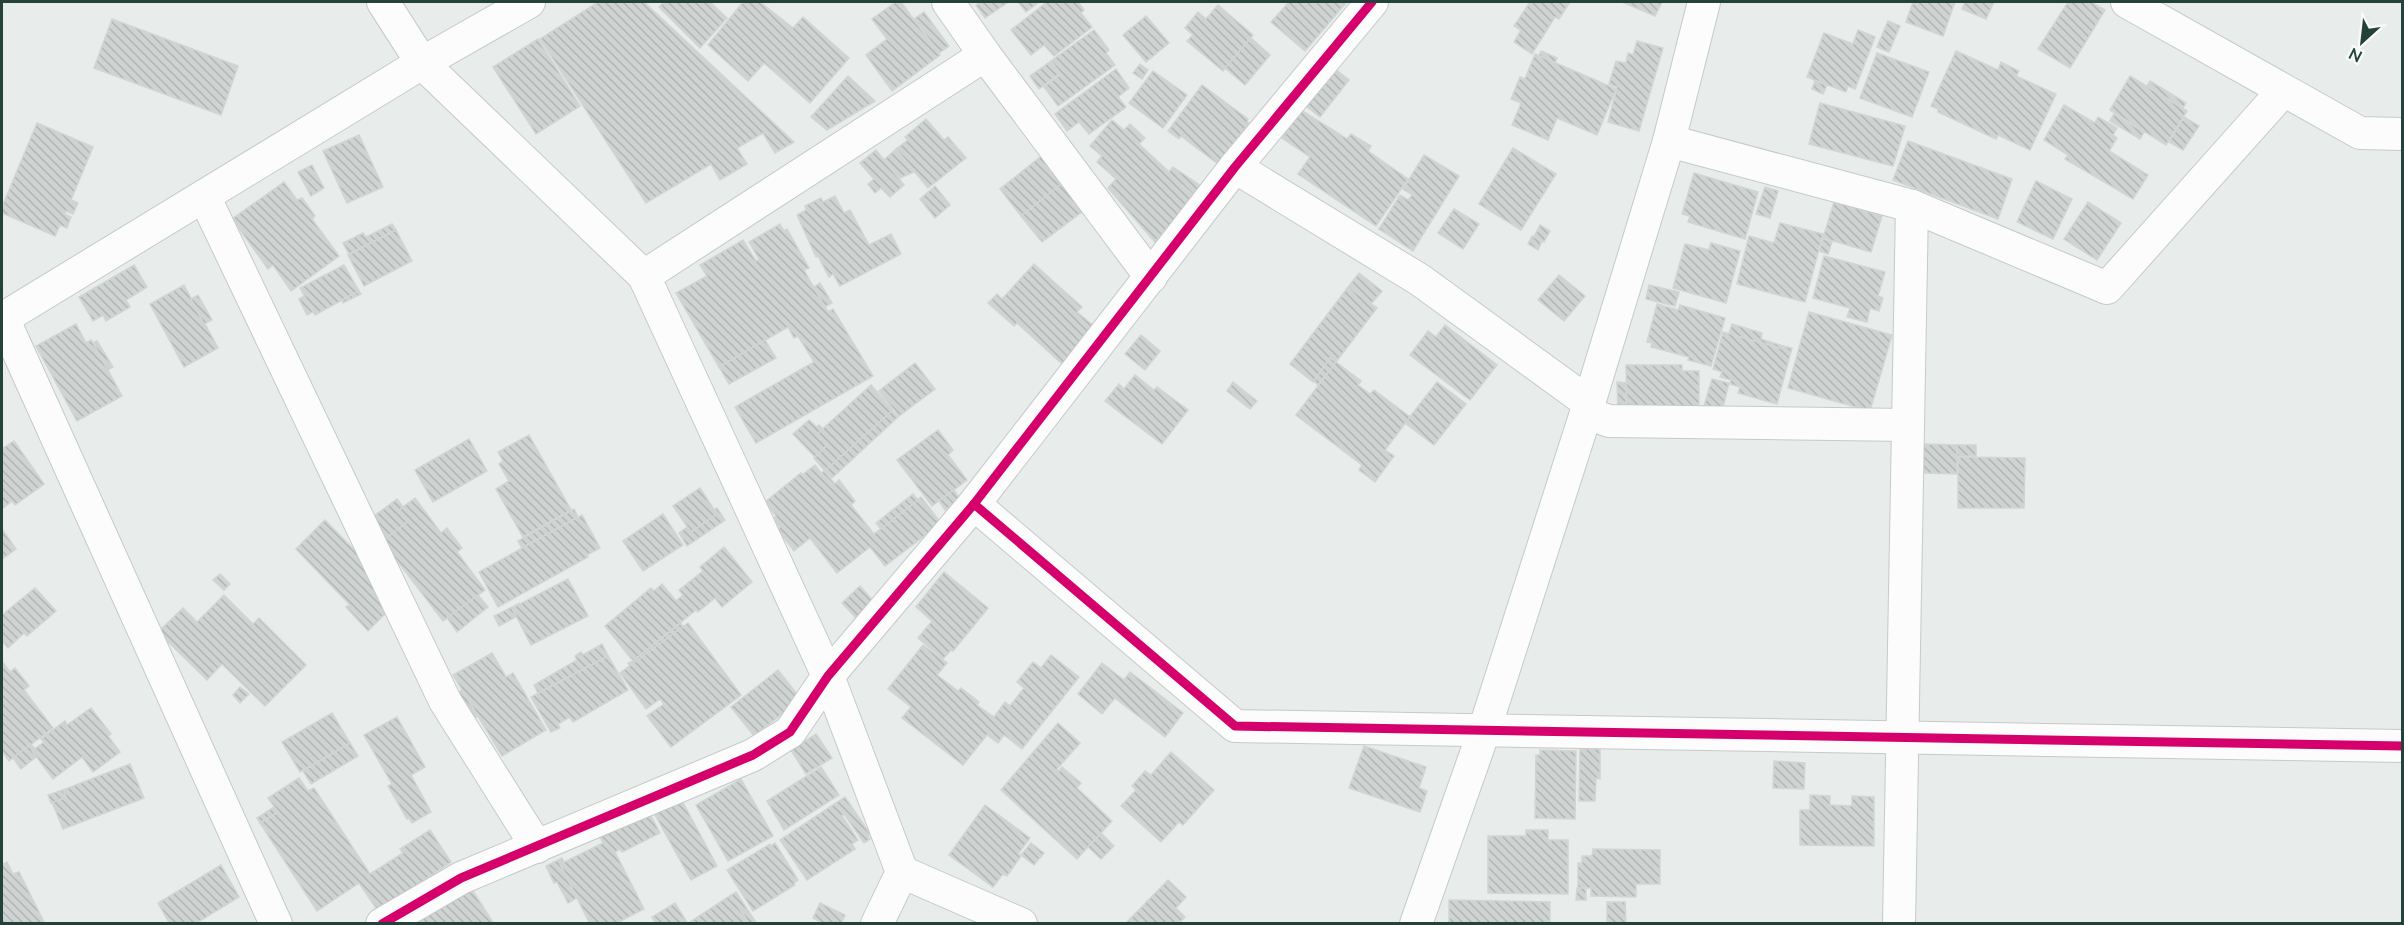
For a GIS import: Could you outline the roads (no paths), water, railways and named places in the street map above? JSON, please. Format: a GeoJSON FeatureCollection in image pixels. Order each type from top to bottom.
{"type":"FeatureCollection","features":[{"type":"Feature","properties":{"kind":"street"},"geometry":{"type":"LineString","coordinates":[[383,2],[422,63],[644,276],[828,676],[902,872],[1021,924]]}},
{"type":"Feature","properties":{"kind":"street"},"geometry":{"type":"LineString","coordinates":[[276,924],[2,318],[422,63],[529,2]]}},
{"type":"Feature","properties":{"kind":"street"},"geometry":{"type":"LineString","coordinates":[[948,2],[1151,277]]}},
{"type":"Feature","properties":{"kind":"street"},"geometry":{"type":"LineString","coordinates":[[382,924],[461,878],[537,848],[753,755],[790,732],[828,676],[974,504],[1235,167],[1371,2]]}},
{"type":"Feature","properties":{"kind":"street"},"geometry":{"type":"LineString","coordinates":[[1416,924],[1484,731],[1587,408],[1669,141],[1704,2]]}},
{"type":"Feature","properties":{"kind":"street"},"geometry":{"type":"LineString","coordinates":[[2127,2],[2360,133],[2403,134]]}},
{"type":"Feature","properties":{"kind":"street"},"geometry":{"type":"LineString","coordinates":[[644,276],[985,55]]}},
{"type":"Feature","properties":{"kind":"street"},"geometry":{"type":"LineString","coordinates":[[1669,141],[1912,206],[2107,288],[2283,91]]}},
{"type":"Feature","properties":{"kind":"street"},"geometry":{"type":"LineString","coordinates":[[1235,167],[1420,280],[1587,408],[1609,421],[1907,424]]}},
{"type":"Feature","properties":{"kind":"street"},"geometry":{"type":"LineString","coordinates":[[204,196],[444,701],[537,848]]}},
{"type":"Feature","properties":{"kind":"street"},"geometry":{"type":"LineString","coordinates":[[1899,924],[1912,206]]}},
{"type":"Feature","properties":{"kind":"street"},"geometry":{"type":"LineString","coordinates":[[974,504],[1235,726],[2403,746]]}},
{"type":"Feature","properties":{"kind":"street"},"geometry":{"type":"LineString","coordinates":[[877,924],[902,872]]}}]}
